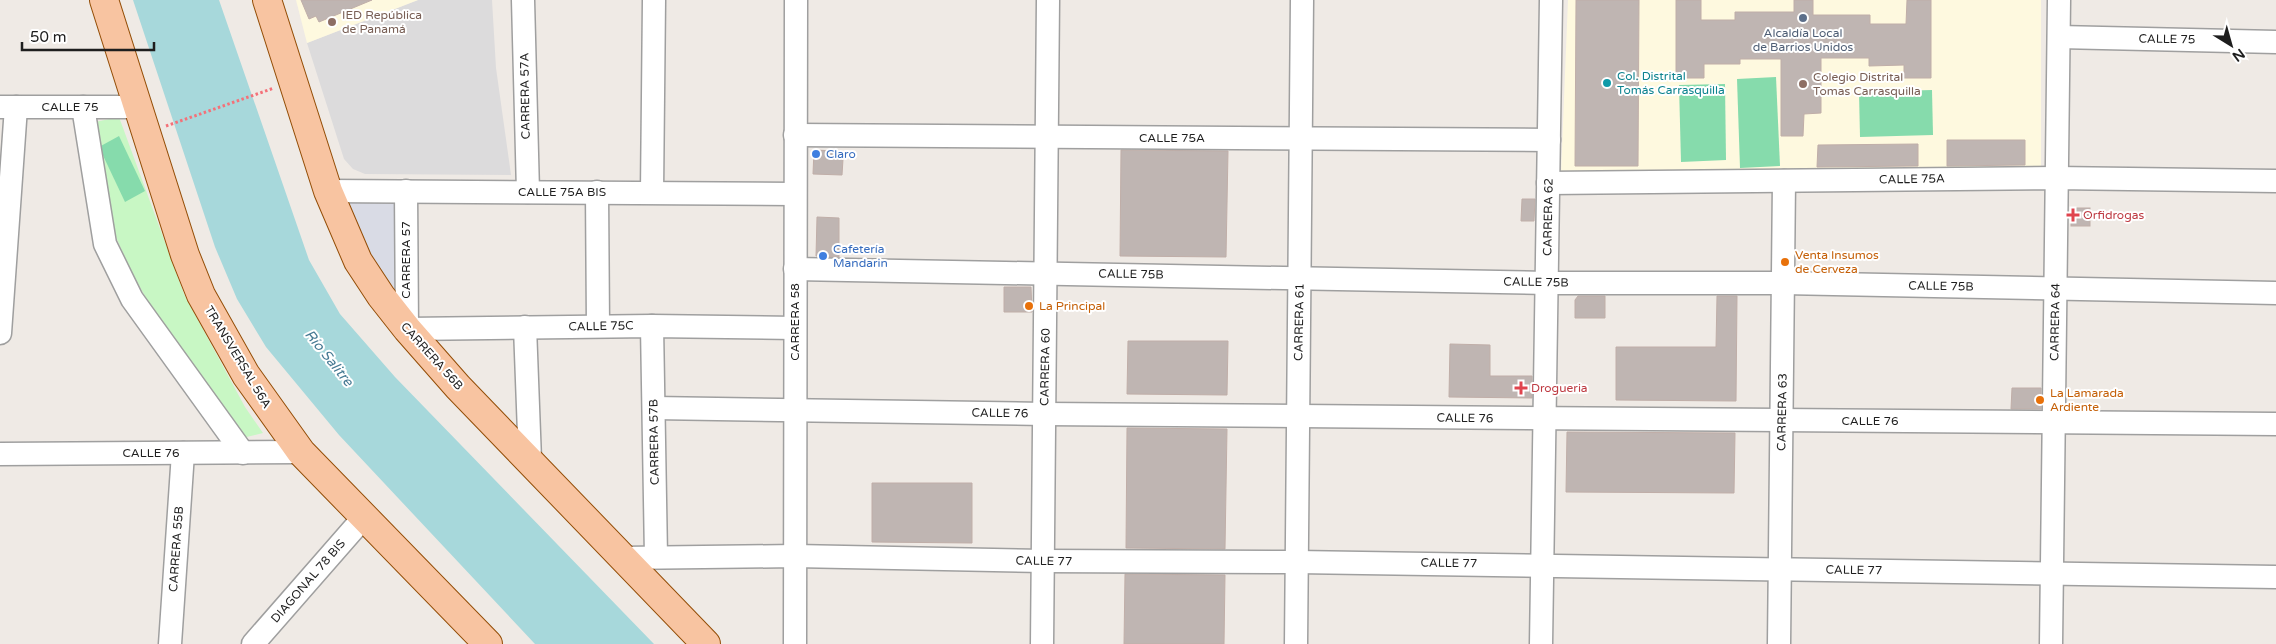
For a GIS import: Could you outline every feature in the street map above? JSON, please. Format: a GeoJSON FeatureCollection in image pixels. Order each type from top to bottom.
{"type":"FeatureCollection","features":[{"type":"Feature","properties":{"kind":"main road","name":"TRANSVERSAL 56A"},"geometry":{"type":"LineString","coordinates":[[104,0],[140,107],[185,255],[201,295],[246,375],[301,452],[488,644]]}},
{"type":"Feature","properties":{"kind":"main road","name":"CARRERA 56B"},"geometry":{"type":"LineString","coordinates":[[267,0],[328,191],[358,261],[407,329],[458,386],[706,644]]}},
{"type":"Feature","properties":{"kind":"street","name":"CARRERA 57A"},"geometry":{"type":"LineString","coordinates":[[523,0],[528,192]]}},
{"type":"Feature","properties":{"kind":"street"},"geometry":{"type":"LineString","coordinates":[[652,192],[654,0]]}},
{"type":"Feature","properties":{"kind":"street","name":"CARRERA 58"},"geometry":{"type":"LineString","coordinates":[[795,644],[796,0]]}},
{"type":"Feature","properties":{"kind":"street"},"geometry":{"type":"LineString","coordinates":[[1033,0],[1061,0]]}},
{"type":"Feature","properties":{"kind":"street","name":"CARRERA 60"},"geometry":{"type":"LineString","coordinates":[[1042,644],[1048,0]]}},
{"type":"Feature","properties":{"kind":"street","name":"CARRERA 61"},"geometry":{"type":"LineString","coordinates":[[1296,644],[1302,0]]}},
{"type":"Feature","properties":{"kind":"street","name":"CARRERA 62"},"geometry":{"type":"LineString","coordinates":[[1542,644],[1551,0]]}},
{"type":"Feature","properties":{"kind":"street","name":"CARRERA 64"},"geometry":{"type":"LineString","coordinates":[[2052,644],[2059,0]]}},
{"type":"Feature","properties":{"kind":"street","name":"CALLE 75"},"geometry":{"type":"LineString","coordinates":[[2059,37],[2276,42]]}},
{"type":"Feature","properties":{"kind":"street","name":"CALLE 75"},"geometry":{"type":"LineString","coordinates":[[8,107],[140,107]]}},
{"type":"Feature","properties":{"kind":"street"},"geometry":{"type":"LineString","coordinates":[[0,333],[8,107]]}},
{"type":"Feature","properties":{"kind":"street"},"geometry":{"type":"LineString","coordinates":[[83,107],[105,244],[132,299],[243,453]]}},
{"type":"Feature","properties":{"kind":"street","name":"CALLE 75A"},"geometry":{"type":"LineString","coordinates":[[796,135],[1549,140]]}},
{"type":"Feature","properties":{"kind":"street","name":"CALLE 75A"},"geometry":{"type":"LineString","coordinates":[[1548,183],[2056,178],[2276,180]]}},
{"type":"Feature","properties":{"kind":"street","name":"CARRERA 63"},"geometry":{"type":"LineString","coordinates":[[1779,644],[1784,180]]}},
{"type":"Feature","properties":{"kind":"street","name":"CALLE 75A BIS"},"geometry":{"type":"LineString","coordinates":[[328,191],[796,194]]}},
{"type":"Feature","properties":{"kind":"street","name":"CARRERA 57"},"geometry":{"type":"LineString","coordinates":[[406,191],[407,329]]}},
{"type":"Feature","properties":{"kind":"street"},"geometry":{"type":"LineString","coordinates":[[597,192],[598,326]]}},
{"type":"Feature","properties":{"kind":"street","name":"CALLE 75B"},"geometry":{"type":"LineString","coordinates":[[795,269],[1046,272],[1547,283],[1783,283],[2276,292]]}},
{"type":"Feature","properties":{"kind":"street","name":"CALLE 75C"},"geometry":{"type":"LineString","coordinates":[[407,329],[598,326],[796,328]]}},
{"type":"Feature","properties":{"kind":"street","name":"CARRERA 57B"},"geometry":{"type":"LineString","coordinates":[[652,326],[656,557]]}},
{"type":"Feature","properties":{"kind":"street"},"geometry":{"type":"LineString","coordinates":[[525,327],[530,460]]}},
{"type":"Feature","properties":{"kind":"street","name":"CALLE 76"},"geometry":{"type":"LineString","coordinates":[[654,408],[1545,419],[2276,424]]}},
{"type":"Feature","properties":{"kind":"street","name":"CALLE 76"},"geometry":{"type":"LineString","coordinates":[[0,454],[301,452]]}},
{"type":"Feature","properties":{"kind":"street","name":"CARRERA 55B"},"geometry":{"type":"LineString","coordinates":[[170,644],[182,453]]}},
{"type":"Feature","properties":{"kind":"street","name":"DIAGONAL 78 BIS"},"geometry":{"type":"LineString","coordinates":[[253,644],[364,517]]}},
{"type":"Feature","properties":{"kind":"street","name":"CALLE 77"},"geometry":{"type":"LineString","coordinates":[[622,558],[795,556],[1043,561],[1542,565],[2276,577]]}},
{"type":"Feature","properties":{"kind":"path"},"geometry":{"type":"LineString","coordinates":[[171,124],[281,86]]}},
{"type":"Feature","properties":{"kind":"shaded area","name":"IED República de Panamá"},"geometry":{"type":"Polygon","coordinates":[[[296,0],[418,0],[307,43],[296,0]]]}},
{"type":"Feature","properties":{"kind":"shaded area"},"geometry":{"type":"Polygon","coordinates":[[[418,0],[492,0],[496,68],[511,175],[365,174],[353,169],[344,159],[307,43],[418,0]]]}},
{"type":"Feature","properties":{"kind":"shaded area","name":"Colegio Distrital Tomas Carrasquilla"},"geometry":{"type":"Polygon","coordinates":[[[1568,0],[2041,0],[2041,168],[1561,173],[1568,0]]]}},
{"type":"Feature","properties":{"kind":"shaded area"},"geometry":{"type":"Polygon","coordinates":[[[339,197],[396,200],[399,300],[382,282],[339,197]]]}},
{"type":"Feature","properties":{"kind":"green space"},"geometry":{"type":"Polygon","coordinates":[[[1776,77],[1780,166],[1740,168],[1737,79],[1776,77]]]}},
{"type":"Feature","properties":{"kind":"green space"},"geometry":{"type":"Polygon","coordinates":[[[1725,84],[1726,160],[1681,162],[1679,85],[1725,84]]]}},
{"type":"Feature","properties":{"kind":"green space"},"geometry":{"type":"Polygon","coordinates":[[[1932,90],[1933,135],[1860,137],[1859,92],[1932,90]]]}},
{"type":"Feature","properties":{"kind":"green space"},"geometry":{"type":"Polygon","coordinates":[[[119,117],[184,294],[245,407],[263,433],[238,439],[156,316],[128,264],[116,237],[102,195],[90,123],[119,117]]]}},
{"type":"Feature","properties":{"kind":"green space"},"geometry":{"type":"Polygon","coordinates":[[[119,136],[145,191],[125,202],[99,147],[119,136]]]}},
{"type":"Feature","properties":{"kind":"water","name":"Río Salitre"},"geometry":{"type":"Polygon","coordinates":[[[133,0],[219,0],[309,260],[340,314],[395,377],[654,644],[535,644],[339,435],[266,347],[237,299],[215,247],[133,0]]]}},
{"type":"Feature","properties":{"kind":"building"},"geometry":{"type":"Polygon","coordinates":[[[301,0],[372,0],[319,22],[316,16],[309,19],[301,0]]]}},
{"type":"Feature","properties":{"kind":"building","name":"Col. Distrital Tomás Carrasquilla"},"geometry":{"type":"Polygon","coordinates":[[[1576,0],[1639,0],[1638,166],[1575,166],[1576,0]]]}},
{"type":"Feature","properties":{"kind":"building","name":"Alcaldía Local de Barrios Unidos"},"geometry":{"type":"Polygon","coordinates":[[[1676,0],[1701,0],[1701,20],[1735,20],[1735,12],[1794,12],[1794,0],[1813,0],[1813,15],[1870,15],[1870,24],[1906,24],[1907,0],[1931,0],[1931,78],[1904,78],[1904,65],[1869,66],[1869,58],[1821,58],[1821,113],[1804,114],[1803,136],[1781,136],[1781,59],[1740,59],[1740,64],[1704,64],[1704,78],[1676,78],[1676,0]]]}},
{"type":"Feature","properties":{"kind":"building"},"geometry":{"type":"Polygon","coordinates":[[[1947,140],[2025,140],[2025,165],[1947,166],[1947,140]]]}},
{"type":"Feature","properties":{"kind":"building"},"geometry":{"type":"Polygon","coordinates":[[[1918,144],[1918,166],[1817,167],[1818,145],[1918,144]]]}},
{"type":"Feature","properties":{"kind":"building"},"geometry":{"type":"Polygon","coordinates":[[[814,150],[835,151],[834,159],[843,159],[842,175],[813,174],[814,150]]]}},
{"type":"Feature","properties":{"kind":"building"},"geometry":{"type":"Polygon","coordinates":[[[1121,150],[1228,151],[1226,257],[1120,256],[1121,150]]]}},
{"type":"Feature","properties":{"kind":"building"},"geometry":{"type":"Polygon","coordinates":[[[1522,199],[1535,199],[1534,221],[1521,221],[1522,199]]]}},
{"type":"Feature","properties":{"kind":"building"},"geometry":{"type":"Polygon","coordinates":[[[2071,208],[2090,208],[2090,226],[2071,226],[2071,208]]]}},
{"type":"Feature","properties":{"kind":"building"},"geometry":{"type":"Polygon","coordinates":[[[817,217],[839,218],[839,257],[816,256],[817,217]]]}},
{"type":"Feature","properties":{"kind":"building"},"geometry":{"type":"Polygon","coordinates":[[[1004,287],[1031,287],[1032,312],[1004,312],[1004,287]]]}},
{"type":"Feature","properties":{"kind":"building"},"geometry":{"type":"Polygon","coordinates":[[[1578,296],[1605,296],[1605,318],[1575,318],[1575,300],[1578,296]]]}},
{"type":"Feature","properties":{"kind":"building"},"geometry":{"type":"Polygon","coordinates":[[[1717,296],[1737,296],[1736,401],[1616,400],[1616,347],[1716,347],[1717,296]]]}},
{"type":"Feature","properties":{"kind":"building"},"geometry":{"type":"Polygon","coordinates":[[[1128,341],[1228,341],[1227,395],[1127,394],[1128,341]]]}},
{"type":"Feature","properties":{"kind":"building"},"geometry":{"type":"Polygon","coordinates":[[[1450,344],[1490,345],[1490,376],[1532,376],[1532,398],[1449,397],[1450,344]]]}},
{"type":"Feature","properties":{"kind":"building"},"geometry":{"type":"Polygon","coordinates":[[[2012,388],[2041,388],[2041,409],[2011,409],[2012,388]]]}},
{"type":"Feature","properties":{"kind":"building"},"geometry":{"type":"Polygon","coordinates":[[[1127,428],[1227,429],[1225,549],[1126,548],[1127,428]]]}},
{"type":"Feature","properties":{"kind":"building"},"geometry":{"type":"Polygon","coordinates":[[[1567,432],[1735,433],[1734,493],[1566,492],[1567,432]]]}},
{"type":"Feature","properties":{"kind":"building"},"geometry":{"type":"Polygon","coordinates":[[[872,483],[972,483],[972,543],[872,542],[872,483]]]}},
{"type":"Feature","properties":{"kind":"building"},"geometry":{"type":"Polygon","coordinates":[[[1125,574],[1225,575],[1224,644],[1124,644],[1125,574]]]}},
{"type":"Feature","properties":{"kind":"place","name":"Alcaldía Local de Barrios Unidos"},"geometry":{"type":"Point","coordinates":[1803,18]}},
{"type":"Feature","properties":{"kind":"place","name":"IED República de Panamá"},"geometry":{"type":"Point","coordinates":[332,22]}},
{"type":"Feature","properties":{"kind":"place","name":"Col. Distrital Tomás Carrasquilla"},"geometry":{"type":"Point","coordinates":[1607,83]}},
{"type":"Feature","properties":{"kind":"place","name":"Colegio Distrital Tomas Carrasquilla"},"geometry":{"type":"Point","coordinates":[1803,84]}},
{"type":"Feature","properties":{"kind":"place","name":"Claro"},"geometry":{"type":"Point","coordinates":[816,154]}},
{"type":"Feature","properties":{"kind":"place","name":"Orfidrogas"},"geometry":{"type":"Point","coordinates":[2073,215]}},
{"type":"Feature","properties":{"kind":"place","name":"Cafetería Mandarin"},"geometry":{"type":"Point","coordinates":[823,256]}},
{"type":"Feature","properties":{"kind":"place","name":"Venta Insumos de Cerveza"},"geometry":{"type":"Point","coordinates":[1785,262]}},
{"type":"Feature","properties":{"kind":"place","name":"La Principal"},"geometry":{"type":"Point","coordinates":[1029,306]}},
{"type":"Feature","properties":{"kind":"place","name":"Drogueria"},"geometry":{"type":"Point","coordinates":[1521,388]}},
{"type":"Feature","properties":{"kind":"place","name":"La Lamarada Ardiente"},"geometry":{"type":"Point","coordinates":[2040,400]}}]}
